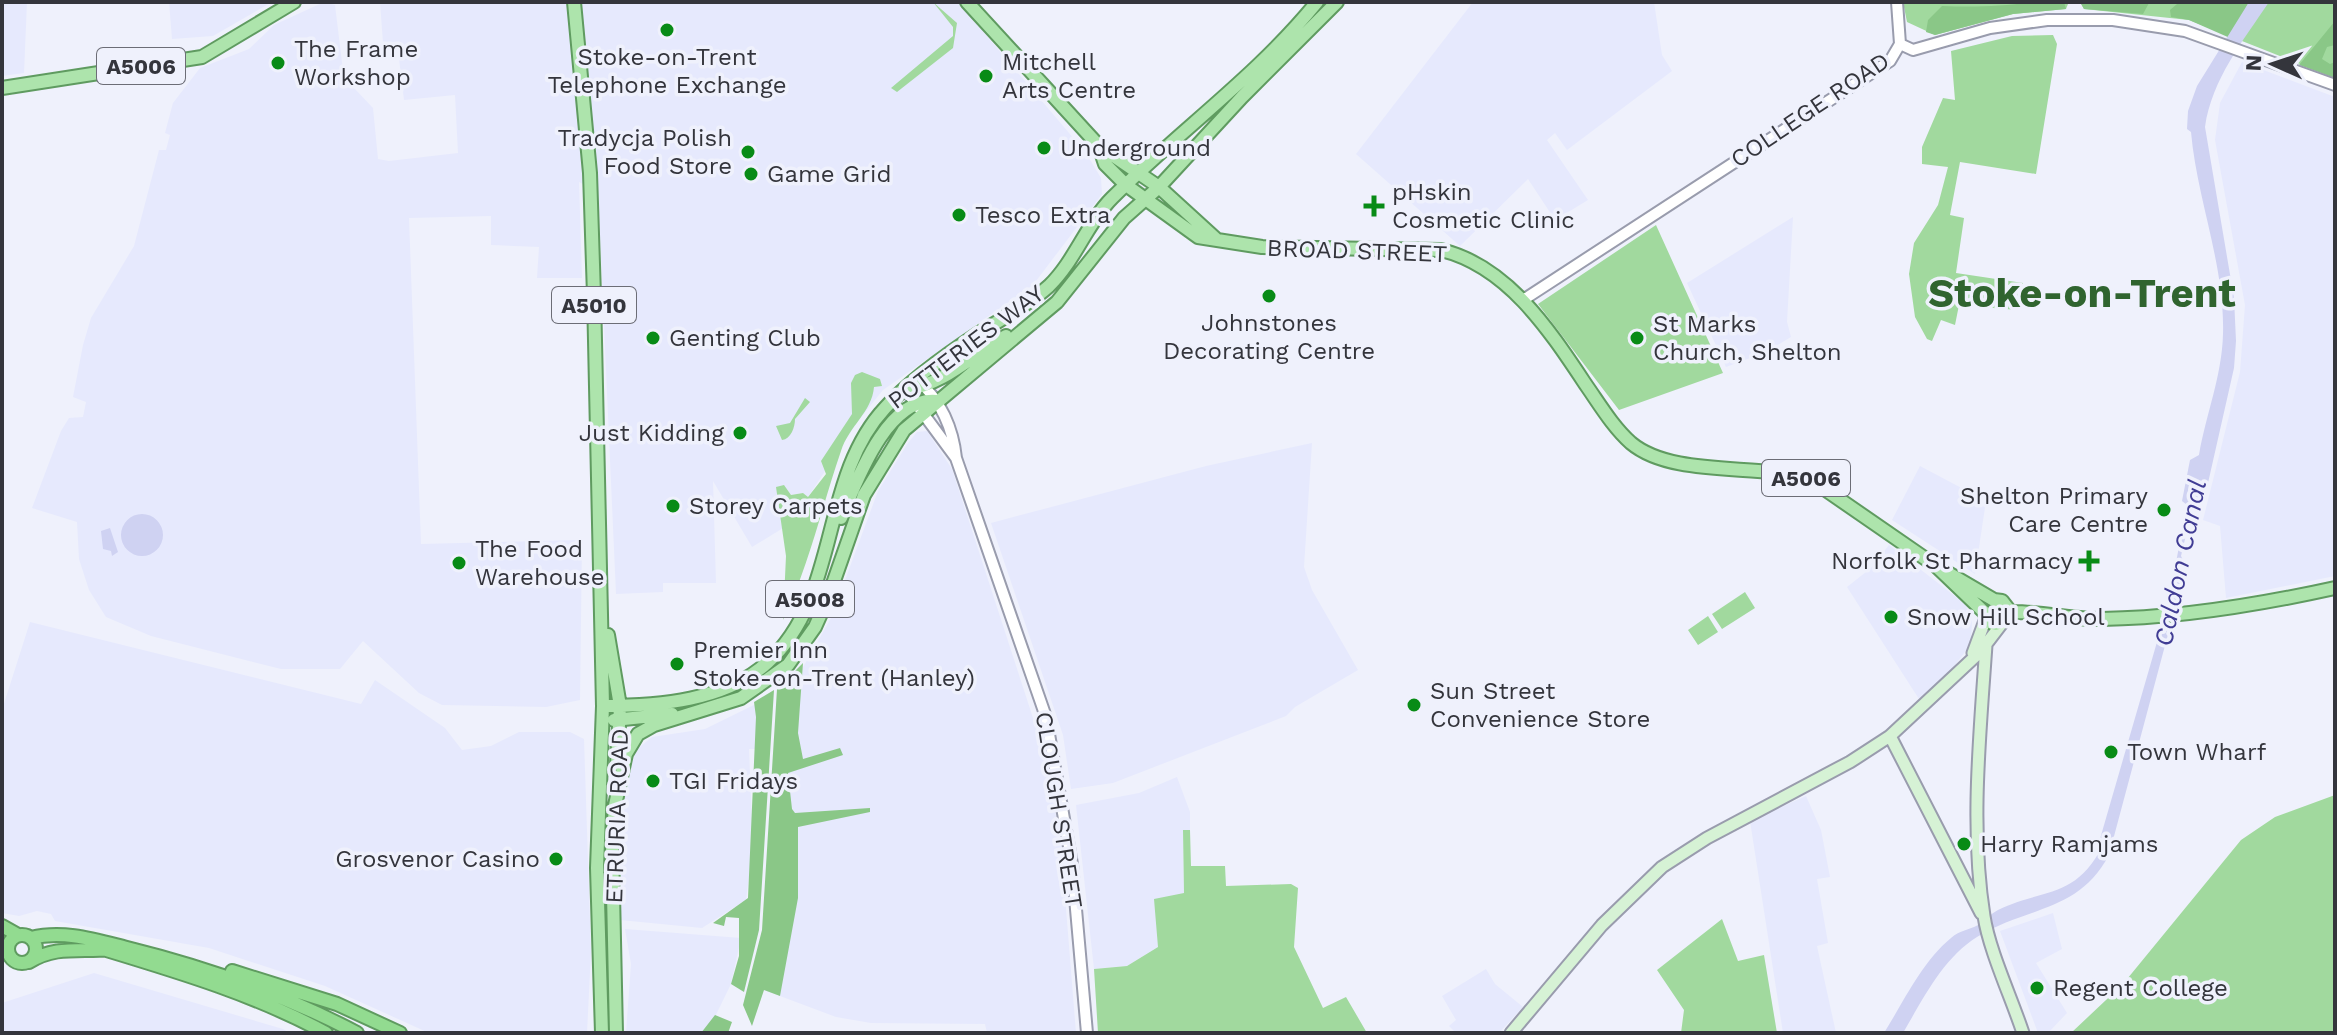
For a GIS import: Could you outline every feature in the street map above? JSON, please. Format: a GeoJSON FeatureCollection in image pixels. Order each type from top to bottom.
{"type":"FeatureCollection","features":[{"type":"Feature","properties":{"kind":"highway"},"geometry":{"type":"LineString","coordinates":[[2,926],[24,936],[37,948],[29,962]]}},
{"type":"Feature","properties":{"kind":"highway"},"geometry":{"type":"LineString","coordinates":[[124,947],[77,948],[43,953],[29,962],[16,962],[5,949],[10,941],[24,936],[78,936],[186,961],[289,988],[400,1033]]}},
{"type":"Feature","properties":{"kind":"highway"},"geometry":{"type":"LineString","coordinates":[[103,949],[293,1015],[326,1033]]}},
{"type":"Feature","properties":{"kind":"highway"},"geometry":{"type":"LineString","coordinates":[[186,961],[279,996],[357,1033]]}},
{"type":"Feature","properties":{"kind":"main road","name":"A5006"},"geometry":{"type":"LineString","coordinates":[[2,88],[202,57],[294,2]]}},
{"type":"Feature","properties":{"kind":"main road","name":"ETRURIA ROAD"},"geometry":{"type":"LineString","coordinates":[[574,2],[590,173],[603,706],[597,857],[602,1033]]}},
{"type":"Feature","properties":{"kind":"main road","name":"BROAD STREET"},"geometry":{"type":"LineString","coordinates":[[967,2],[1099,146],[1159,187],[1216,239]]}},
{"type":"Feature","properties":{"kind":"main road","name":"POTTERIES WAY"},"geometry":{"type":"LineString","coordinates":[[620,712],[699,696],[742,682],[778,653],[809,603],[857,446],[885,407],[905,389],[921,383],[1049,285],[1110,200],[1254,70],[1317,2]]}},
{"type":"Feature","properties":{"kind":"main road","name":"A5008"},"geometry":{"type":"LineString","coordinates":[[1145,200],[1337,2]]}},
{"type":"Feature","properties":{"kind":"main road","name":"BROAD STREET"},"geometry":{"type":"LineString","coordinates":[[1099,146],[1105,164],[1126,185],[1189,233],[1262,247],[1441,250],[1469,259],[1523,300],[1632,444],[1676,462],[1789,473],[1810,479],[1936,566]]}},
{"type":"Feature","properties":{"kind":"main road","name":"POTTERIES WAY"},"geometry":{"type":"LineString","coordinates":[[936,401],[1057,302],[1124,218],[1145,200]]}},
{"type":"Feature","properties":{"kind":"main road","name":"A5008"},"geometry":{"type":"LineString","coordinates":[[921,383],[945,377],[973,354],[1025,326]]}},
{"type":"Feature","properties":{"kind":"main road"},"geometry":{"type":"LineString","coordinates":[[920,406],[936,401]]}},
{"type":"Feature","properties":{"kind":"main road","name":"POTTERIES WAY"},"geometry":{"type":"LineString","coordinates":[[614,810],[626,754],[638,734],[654,725],[711,709],[762,687],[781,673],[796,654],[815,627],[828,598],[864,495],[878,466],[920,406]]}},
{"type":"Feature","properties":{"kind":"main road","name":"A5008"},"geometry":{"type":"LineString","coordinates":[[809,603],[861,471],[901,413],[920,406]]}},
{"type":"Feature","properties":{"kind":"main road","name":"A5006"},"geometry":{"type":"LineString","coordinates":[[1936,566],[1994,600]]}},
{"type":"Feature","properties":{"kind":"main road","name":"A5006"},"geometry":{"type":"LineString","coordinates":[[1936,566],[1985,615]]}},
{"type":"Feature","properties":{"kind":"main road"},"geometry":{"type":"LineString","coordinates":[[1985,615],[1993,624],[2006,617],[2098,619],[2164,616],[2235,608],[2335,588]]}},
{"type":"Feature","properties":{"kind":"main road"},"geometry":{"type":"LineString","coordinates":[[1511,1033],[1637,888],[1681,853],[1850,762],[1890,736],[1986,644],[2006,617],[2005,603],[1994,600],[1985,615],[1972,657]]}},
{"type":"Feature","properties":{"kind":"main road","name":"ETRURIA ROAD"},"geometry":{"type":"LineString","coordinates":[[601,601],[620,712],[612,847],[616,1033]]}},
{"type":"Feature","properties":{"kind":"main road"},"geometry":{"type":"LineString","coordinates":[[1984,916],[1978,859],[1980,695],[1986,644]]}},
{"type":"Feature","properties":{"kind":"main road"},"geometry":{"type":"LineString","coordinates":[[1958,672],[1976,677],[1980,695]]}},
{"type":"Feature","properties":{"kind":"main road"},"geometry":{"type":"LineString","coordinates":[[603,706],[620,712],[711,709]]}},
{"type":"Feature","properties":{"kind":"main road"},"geometry":{"type":"LineString","coordinates":[[603,722],[620,712]]}},
{"type":"Feature","properties":{"kind":"main road"},"geometry":{"type":"LineString","coordinates":[[1890,736],[1984,916],[2023,1033]]}},
{"type":"Feature","properties":{"kind":"main road"},"geometry":{"type":"LineString","coordinates":[[1957,865],[1970,871],[1978,859]]}},
{"type":"Feature","properties":{"kind":"street"},"geometry":{"type":"LineString","coordinates":[[1897,2],[1900,44]]}},
{"type":"Feature","properties":{"kind":"street","name":"COLLEGE ROAD"},"geometry":{"type":"LineString","coordinates":[[1523,300],[1890,61],[1900,44],[1913,50],[1990,28],[2075,19],[2164,25],[2335,85]]}},
{"type":"Feature","properties":{"kind":"street","name":"CLOUGH STREET"},"geometry":{"type":"LineString","coordinates":[[921,383],[936,401],[954,437],[956,458],[1046,717],[1072,864],[1087,1033]]}},
{"type":"Feature","properties":{"kind":"street","name":"CLOUGH STREET"},"geometry":{"type":"LineString","coordinates":[[905,389],[920,406],[944,446],[956,458]]}},
{"type":"Feature","properties":{"kind":"shaded area"},"geometry":{"type":"Polygon","coordinates":[[[2,2],[27,2],[24,73],[2,76],[2,2]]]}},
{"type":"Feature","properties":{"kind":"shaded area"},"geometry":{"type":"Polygon","coordinates":[[[169,2],[272,2],[213,36],[172,39],[169,2]]]}},
{"type":"Feature","properties":{"kind":"shaded area"},"geometry":{"type":"Polygon","coordinates":[[[324,2],[335,5],[345,87],[354,88],[373,108],[378,159],[389,161],[458,153],[455,95],[404,100],[397,42],[383,43],[380,2],[958,2],[1086,153],[1101,178],[1102,194],[1033,285],[883,390],[858,421],[808,497],[803,493],[791,495],[785,487],[788,525],[752,547],[713,481],[716,583],[663,583],[663,592],[616,594],[598,191],[579,182],[582,278],[537,278],[539,247],[491,245],[491,216],[409,218],[421,544],[582,540],[580,700],[546,707],[442,705],[419,693],[363,641],[340,669],[281,669],[151,636],[106,617],[89,590],[79,559],[77,522],[32,508],[61,431],[69,418],[83,417],[86,402],[73,397],[83,345],[91,318],[134,246],[159,150],[166,150],[170,135],[165,133],[173,103],[200,68],[249,49],[274,25],[324,2]]]}},
{"type":"Feature","properties":{"kind":"shaded area"},"geometry":{"type":"Polygon","coordinates":[[[1473,2],[1654,2],[1662,55],[1672,71],[1567,150],[1555,133],[1547,140],[1588,200],[1555,220],[1528,179],[1460,246],[1356,154],[1473,2]]]}},
{"type":"Feature","properties":{"kind":"shaded area"},"geometry":{"type":"Polygon","coordinates":[[[2242,62],[2335,97],[2335,576],[2226,598],[2220,526],[2203,520],[2240,372],[2245,305],[2215,140],[2220,103],[2242,62]]]}},
{"type":"Feature","properties":{"kind":"shaded area"},"geometry":{"type":"Polygon","coordinates":[[[1793,217],[1787,322],[1791,337],[1766,352],[1726,367],[1687,283],[1793,217]]]}},
{"type":"Feature","properties":{"kind":"shaded area"},"geometry":{"type":"Polygon","coordinates":[[[927,431],[952,469],[1047,761],[1061,846],[1076,1033],[987,1033],[985,1024],[871,1023],[836,1017],[764,990],[786,765],[797,690],[803,686],[802,669],[831,618],[878,491],[908,443],[917,432],[927,431]]]}},
{"type":"Feature","properties":{"kind":"shaded area"},"geometry":{"type":"Polygon","coordinates":[[[1312,443],[1304,567],[1312,590],[1358,670],[1295,707],[1286,716],[1113,783],[1071,789],[1063,735],[991,523],[1206,466],[1312,443]]]}},
{"type":"Feature","properties":{"kind":"shaded area"},"geometry":{"type":"Polygon","coordinates":[[[1920,466],[1986,501],[1975,574],[1892,520],[1920,466]]]}},
{"type":"Feature","properties":{"kind":"shaded area"},"geometry":{"type":"Polygon","coordinates":[[[1889,545],[1965,604],[1972,619],[1971,644],[1952,669],[1919,699],[1847,587],[1871,568],[1889,545]]]}},
{"type":"Feature","properties":{"kind":"shaded area"},"geometry":{"type":"Polygon","coordinates":[[[30,622],[361,704],[375,680],[445,728],[462,750],[491,746],[519,732],[570,732],[584,739],[591,952],[587,1033],[429,1033],[325,986],[209,948],[55,921],[51,914],[37,911],[19,916],[2,913],[2,710],[30,622]]]}},
{"type":"Feature","properties":{"kind":"shaded area"},"geometry":{"type":"Polygon","coordinates":[[[762,701],[760,749],[749,749],[753,846],[746,900],[702,928],[620,920],[620,818],[635,751],[652,737],[705,729],[762,701]]]}},
{"type":"Feature","properties":{"kind":"shaded area"},"geometry":{"type":"Polygon","coordinates":[[[1177,777],[1190,812],[1190,830],[1183,831],[1184,893],[1158,947],[1127,966],[1094,969],[1076,805],[1139,793],[1177,777]]]}},
{"type":"Feature","properties":{"kind":"shaded area"},"geometry":{"type":"Polygon","coordinates":[[[1806,796],[1821,830],[1830,877],[1817,879],[1828,943],[1817,946],[1836,1033],[1783,1033],[1750,821],[1806,796]]]}},
{"type":"Feature","properties":{"kind":"shaded area","name":"Regent College"},"geometry":{"type":"Polygon","coordinates":[[[2053,913],[2062,949],[2036,963],[2067,1013],[2048,1033],[2038,1033],[2000,931],[2053,913]]]}},
{"type":"Feature","properties":{"kind":"shaded area"},"geometry":{"type":"Polygon","coordinates":[[[625,929],[741,938],[731,984],[707,1033],[626,1033],[631,964],[625,929]]]}},
{"type":"Feature","properties":{"kind":"shaded area"},"geometry":{"type":"Polygon","coordinates":[[[1486,969],[1495,984],[1523,1007],[1499,1033],[1456,1033],[1449,1026],[1456,1020],[1442,996],[1486,969]]]}},
{"type":"Feature","properties":{"kind":"shaded area"},"geometry":{"type":"Polygon","coordinates":[[[94,973],[290,1033],[2,1033],[2,1003],[94,973]]]}},
{"type":"Feature","properties":{"kind":"green space"},"geometry":{"type":"Polygon","coordinates":[[[933,2],[957,23],[953,48],[897,92],[891,88],[953,36],[953,27],[933,2]]]}},
{"type":"Feature","properties":{"kind":"green space"},"geometry":{"type":"Polygon","coordinates":[[[1903,2],[2075,2],[2068,4],[2066,9],[2013,14],[1935,35],[1907,22],[1903,2]]]}},
{"type":"Feature","properties":{"kind":"green space"},"geometry":{"type":"Polygon","coordinates":[[[2064,2],[2066,9],[2013,14],[1935,35],[1926,32],[1928,20],[1942,6],[2064,2]]]}},
{"type":"Feature","properties":{"kind":"green space"},"geometry":{"type":"Polygon","coordinates":[[[2080,2],[2335,2],[2335,78],[2189,20],[2084,9],[2080,2]]]}},
{"type":"Feature","properties":{"kind":"green space"},"geometry":{"type":"Polygon","coordinates":[[[2080,2],[2149,3],[2143,14],[2084,9],[2080,2]]]}},
{"type":"Feature","properties":{"kind":"green space"},"geometry":{"type":"Polygon","coordinates":[[[2249,2],[2230,38],[2189,20],[2171,17],[2170,10],[2177,4],[2249,2]]]}},
{"type":"Feature","properties":{"kind":"green space"},"geometry":{"type":"Polygon","coordinates":[[[2335,21],[2335,45],[2327,47],[2322,59],[2330,64],[2335,62],[2335,78],[2299,65],[2335,21]]]}},
{"type":"Feature","properties":{"kind":"green space"},"geometry":{"type":"Polygon","coordinates":[[[2053,35],[2057,44],[2036,174],[1960,162],[1950,215],[1964,218],[1956,273],[2023,283],[2017,310],[1959,305],[1955,325],[1941,320],[1932,341],[1927,339],[1915,317],[1909,274],[1914,243],[1938,205],[1948,167],[1922,164],[1922,147],[1943,98],[1955,100],[1951,51],[2012,36],[2053,35]]]}},
{"type":"Feature","properties":{"kind":"green space"},"geometry":{"type":"Polygon","coordinates":[[[1656,225],[1723,373],[1619,410],[1538,304],[1656,225]]]}},
{"type":"Feature","properties":{"kind":"green space"},"geometry":{"type":"Polygon","coordinates":[[[862,372],[880,379],[882,386],[874,387],[869,404],[845,442],[808,557],[783,620],[786,556],[776,487],[784,485],[791,495],[803,493],[808,497],[826,474],[821,461],[852,414],[851,383],[855,375],[862,372]]]}},
{"type":"Feature","properties":{"kind":"green space"},"geometry":{"type":"Polygon","coordinates":[[[805,398],[810,402],[795,419],[790,435],[782,440],[776,426],[790,423],[805,398]]]}},
{"type":"Feature","properties":{"kind":"green space"},"geometry":{"type":"Polygon","coordinates":[[[1745,592],[1755,608],[1722,629],[1712,614],[1745,592]]]}},
{"type":"Feature","properties":{"kind":"green space"},"geometry":{"type":"Polygon","coordinates":[[[1708,616],[1718,632],[1698,645],[1688,630],[1708,616]]]}},
{"type":"Feature","properties":{"kind":"green space"},"geometry":{"type":"Polygon","coordinates":[[[803,663],[798,733],[803,759],[840,748],[843,755],[788,773],[792,809],[795,813],[870,808],[870,812],[798,827],[798,898],[780,996],[764,990],[752,1026],[743,1005],[762,930],[777,689],[803,663]]]}},
{"type":"Feature","properties":{"kind":"green space"},"geometry":{"type":"Polygon","coordinates":[[[774,690],[759,930],[744,992],[731,984],[739,956],[739,918],[726,917],[724,926],[713,923],[748,898],[756,717],[754,702],[774,690]]]}},
{"type":"Feature","properties":{"kind":"green space"},"geometry":{"type":"Polygon","coordinates":[[[2335,795],[2335,1033],[2071,1033],[2123,984],[2241,840],[2275,817],[2335,795]]]}},
{"type":"Feature","properties":{"kind":"green space"},"geometry":{"type":"Polygon","coordinates":[[[1183,830],[1190,830],[1191,866],[1225,866],[1226,886],[1291,884],[1298,888],[1294,947],[1323,1008],[1346,997],[1367,1033],[1098,1033],[1094,969],[1127,966],[1158,947],[1154,899],[1184,893],[1183,830]]]}},
{"type":"Feature","properties":{"kind":"green space"},"geometry":{"type":"Polygon","coordinates":[[[1722,919],[1738,961],[1764,955],[1777,1033],[1681,1033],[1684,1010],[1657,970],[1722,919]]]}},
{"type":"Feature","properties":{"kind":"green space"},"geometry":{"type":"Polygon","coordinates":[[[715,1015],[732,1022],[728,1033],[701,1033],[715,1015]]]}},
{"type":"Feature","properties":{"kind":"water","name":"Caldon Canal"},"geometry":{"type":"Polygon","coordinates":[[[2249,2],[2269,2],[2221,77],[2205,127],[2234,298],[2234,368],[2208,483],[2193,505],[2181,556],[2186,567],[2109,855],[2096,874],[2067,898],[1996,927],[1965,946],[1935,980],[1903,1033],[1884,1033],[1922,970],[1951,938],[1978,925],[1998,910],[2070,883],[2082,875],[2103,845],[2100,839],[2168,604],[2187,505],[2182,501],[2190,460],[2199,455],[2222,350],[2220,283],[2191,132],[2187,129],[2188,111],[2197,86],[2249,2]]]}},
{"type":"Feature","properties":{"kind":"water"},"geometry":{"type":"Polygon","coordinates":[[[142,514],[157,520],[163,535],[157,550],[142,556],[127,550],[121,535],[127,520],[142,514]]]}},
{"type":"Feature","properties":{"kind":"water"},"geometry":{"type":"Polygon","coordinates":[[[110,528],[118,552],[112,556],[111,551],[103,549],[101,531],[110,528]]]}},
{"type":"Feature","properties":{"kind":"place","name":"Stoke-on-Trent Telephone Exchange"},"geometry":{"type":"Point","coordinates":[667,30]}},
{"type":"Feature","properties":{"kind":"place","name":"The Frame Workshop"},"geometry":{"type":"Point","coordinates":[278,63]}},
{"type":"Feature","properties":{"kind":"place","name":"Mitchell Arts Centre"},"geometry":{"type":"Point","coordinates":[986,76]}},
{"type":"Feature","properties":{"kind":"place","name":"Underground"},"geometry":{"type":"Point","coordinates":[1044,148]}},
{"type":"Feature","properties":{"kind":"place","name":"Tradycja Polish Food Store"},"geometry":{"type":"Point","coordinates":[748,152]}},
{"type":"Feature","properties":{"kind":"place","name":"Game Grid"},"geometry":{"type":"Point","coordinates":[751,174]}},
{"type":"Feature","properties":{"kind":"place","name":"pHskin Cosmetic Clinic"},"geometry":{"type":"Point","coordinates":[1374,206]}},
{"type":"Feature","properties":{"kind":"place","name":"Tesco Extra"},"geometry":{"type":"Point","coordinates":[959,215]}},
{"type":"Feature","properties":{"kind":"place","name":"Johnstones Decorating Centre"},"geometry":{"type":"Point","coordinates":[1269,296]}},
{"type":"Feature","properties":{"kind":"place","name":"Genting Club"},"geometry":{"type":"Point","coordinates":[653,338]}},
{"type":"Feature","properties":{"kind":"place","name":"St Marks Church, Shelton"},"geometry":{"type":"Point","coordinates":[1637,338]}},
{"type":"Feature","properties":{"kind":"place","name":"Just Kidding"},"geometry":{"type":"Point","coordinates":[740,433]}},
{"type":"Feature","properties":{"kind":"place","name":"Storey Carpets"},"geometry":{"type":"Point","coordinates":[673,506]}},
{"type":"Feature","properties":{"kind":"place","name":"Shelton Primary Care Centre"},"geometry":{"type":"Point","coordinates":[2164,510]}},
{"type":"Feature","properties":{"kind":"place","name":"Norfolk St Pharmacy"},"geometry":{"type":"Point","coordinates":[2089,561]}},
{"type":"Feature","properties":{"kind":"place","name":"The Food Warehouse"},"geometry":{"type":"Point","coordinates":[459,563]}},
{"type":"Feature","properties":{"kind":"place","name":"Snow Hill School"},"geometry":{"type":"Point","coordinates":[1891,617]}},
{"type":"Feature","properties":{"kind":"place","name":"Premier Inn Stoke-on-Trent (Hanley)"},"geometry":{"type":"Point","coordinates":[677,664]}},
{"type":"Feature","properties":{"kind":"place","name":"Sun Street Convenience Store"},"geometry":{"type":"Point","coordinates":[1414,705]}},
{"type":"Feature","properties":{"kind":"place","name":"Town Wharf"},"geometry":{"type":"Point","coordinates":[2111,752]}},
{"type":"Feature","properties":{"kind":"place","name":"TGI Fridays"},"geometry":{"type":"Point","coordinates":[653,781]}},
{"type":"Feature","properties":{"kind":"place","name":"Harry Ramjams"},"geometry":{"type":"Point","coordinates":[1964,844]}},
{"type":"Feature","properties":{"kind":"place","name":"Grosvenor Casino"},"geometry":{"type":"Point","coordinates":[556,859]}},
{"type":"Feature","properties":{"kind":"place","name":"Regent College"},"geometry":{"type":"Point","coordinates":[2037,988]}},
{"type":"Feature","properties":{"kind":"district","name":"Stoke-on-Trent"},"geometry":{"type":"Point","coordinates":[2082,293]}}]}
